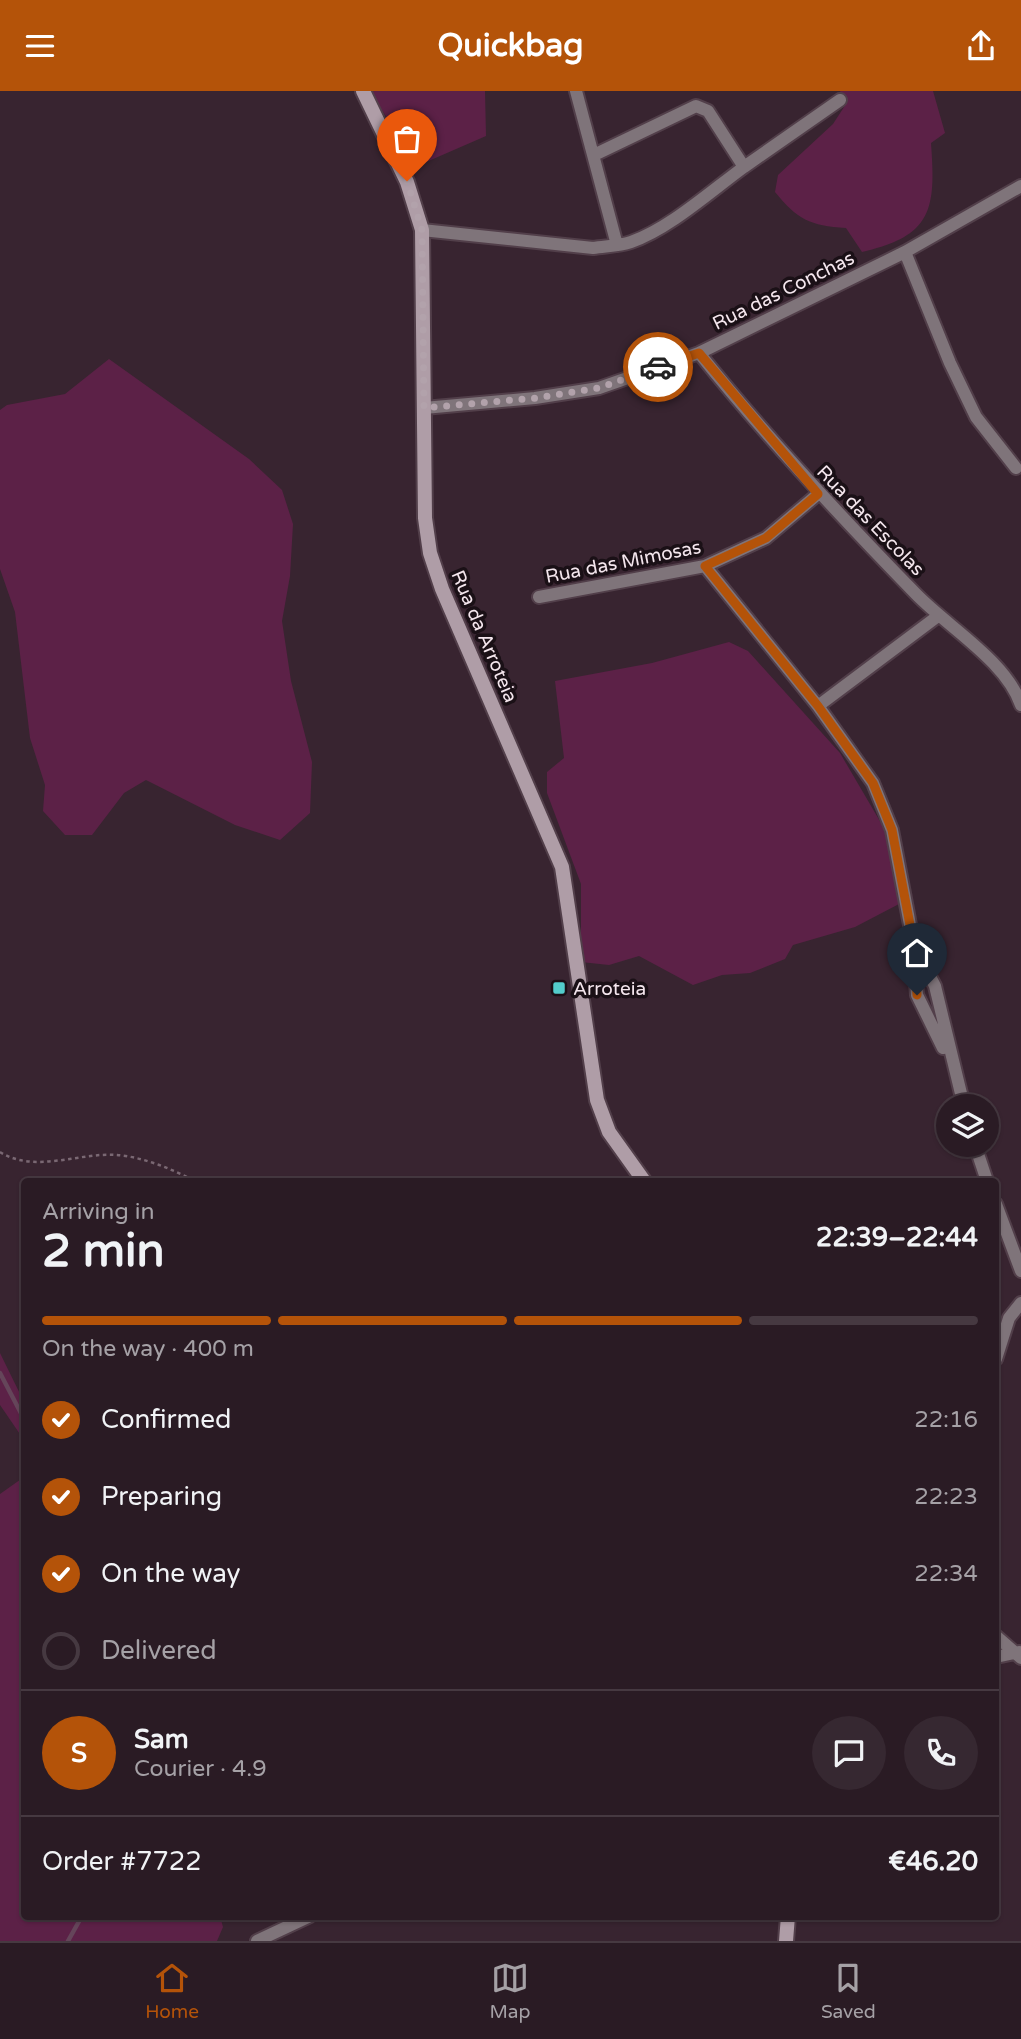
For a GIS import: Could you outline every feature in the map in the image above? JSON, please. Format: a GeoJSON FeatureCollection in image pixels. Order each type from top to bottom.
{"type":"FeatureCollection","features":[{"type":"Feature","properties":{"kind":"main road","name":"Rua da Arroteia"},"geometry":{"type":"LineString","coordinates":[[363,91],[407,181],[422,230],[425,518],[430,553],[442,589],[562,867],[597,1100],[609,1132],[642,1178]]}},
{"type":"Feature","properties":{"kind":"main road"},"geometry":{"type":"LineString","coordinates":[[786,1941],[788,1920]]}},
{"type":"Feature","properties":{"kind":"street"},"geometry":{"type":"LineString","coordinates":[[576,91],[617,245]]}},
{"type":"Feature","properties":{"kind":"street"},"geometry":{"type":"LineString","coordinates":[[422,230],[593,248],[631,242],[666,223],[840,100]]}},
{"type":"Feature","properties":{"kind":"street"},"geometry":{"type":"LineString","coordinates":[[594,155],[696,106],[708,111],[744,167]]}},
{"type":"Feature","properties":{"kind":"street","name":"Rua das Conchas"},"geometry":{"type":"LineString","coordinates":[[424,408],[536,398],[599,388],[699,353],[905,252],[1021,186]]}},
{"type":"Feature","properties":{"kind":"street"},"geometry":{"type":"LineString","coordinates":[[905,252],[950,363],[976,417],[1016,468]]}},
{"type":"Feature","properties":{"kind":"street","name":"Rua das Escolas"},"geometry":{"type":"LineString","coordinates":[[699,353],[818,494],[937,616],[1002,671],[1020,697]]}},
{"type":"Feature","properties":{"kind":"street","name":"Rua das Mimosas"},"geometry":{"type":"LineString","coordinates":[[539,597],[705,566],[766,538],[818,494]]}},
{"type":"Feature","properties":{"kind":"street"},"geometry":{"type":"LineString","coordinates":[[705,566],[818,706],[873,783],[892,830],[914,946],[917,995],[952,1066]]}},
{"type":"Feature","properties":{"kind":"street"},"geometry":{"type":"LineString","coordinates":[[818,706],[937,616]]}},
{"type":"Feature","properties":{"kind":"street"},"geometry":{"type":"LineString","coordinates":[[914,946],[935,986],[960,1094]]}},
{"type":"Feature","properties":{"kind":"street"},"geometry":{"type":"LineString","coordinates":[[979,1157],[986,1178]]}},
{"type":"Feature","properties":{"kind":"street"},"geometry":{"type":"LineString","coordinates":[[999,1224],[1021,1271]]}},
{"type":"Feature","properties":{"kind":"street"},"geometry":{"type":"LineString","coordinates":[[999,1350],[1009,1318],[1021,1303]]}},
{"type":"Feature","properties":{"kind":"street"},"geometry":{"type":"LineString","coordinates":[[999,1638],[1019,1654]]}},
{"type":"Feature","properties":{"kind":"street"},"geometry":{"type":"LineString","coordinates":[[999,1657],[1019,1654]]}},
{"type":"Feature","properties":{"kind":"street"},"geometry":{"type":"LineString","coordinates":[[257,1941],[302,1920]]}},
{"type":"Feature","properties":{"kind":"path"},"geometry":{"type":"LineString","coordinates":[[0,1152],[14,1161],[119,1155],[156,1164],[188,1178]]}},
{"type":"Feature","properties":{"kind":"shaded area"},"geometry":{"type":"Polygon","coordinates":[[[370,91],[485,91],[486,136],[417,166],[370,91]]]}},
{"type":"Feature","properties":{"kind":"shaded area"},"geometry":{"type":"Polygon","coordinates":[[[840,91],[933,91],[945,133],[931,143],[932,186],[925,217],[903,238],[862,252],[846,228],[805,219],[790,209],[775,192],[778,175],[833,124],[846,104],[840,91]]]}},
{"type":"Feature","properties":{"kind":"shaded area"},"geometry":{"type":"Polygon","coordinates":[[[109,359],[249,459],[282,490],[293,524],[290,576],[282,621],[291,681],[312,762],[310,813],[280,840],[235,825],[146,780],[124,793],[92,835],[65,835],[43,811],[45,785],[30,738],[15,612],[0,569],[0,410],[7,405],[65,394],[109,359]]]}},
{"type":"Feature","properties":{"kind":"shaded area"},"geometry":{"type":"Polygon","coordinates":[[[729,642],[748,651],[840,753],[891,840],[899,904],[855,927],[793,945],[785,959],[750,973],[722,975],[693,985],[639,956],[609,965],[581,962],[581,884],[547,793],[547,772],[564,758],[555,681],[652,663],[729,642]]]}},
{"type":"Feature","properties":{"kind":"shaded area"},"geometry":{"type":"Polygon","coordinates":[[[0,1353],[21,1396],[21,1436],[0,1405],[0,1353]]]}},
{"type":"Feature","properties":{"kind":"shaded area"},"geometry":{"type":"Polygon","coordinates":[[[21,1479],[21,1920],[221,1920],[223,1927],[217,1941],[0,1941],[0,1494],[21,1479]]]}},
{"type":"Feature","properties":{"kind":"waterway"},"geometry":{"type":"LineString","coordinates":[[0,1373],[21,1413]]}},
{"type":"Feature","properties":{"kind":"waterway"},"geometry":{"type":"LineString","coordinates":[[68,1941],[80,1920]]}},
{"type":"Feature","properties":{"kind":"way so far"},"geometry":{"type":"LineString","coordinates":[[407,181],[422,230],[424,408],[536,398],[599,388],[658,367]]}},
{"type":"Feature","properties":{"kind":"place","name":"Arroteia"},"geometry":{"type":"Point","coordinates":[559,988]}},
{"type":"Feature","properties":{"kind":"route"},"geometry":{"type":"LineString","coordinates":[[658,367],[699,353],[745,411],[818,494],[766,538],[733,556],[705,566],[723,593],[818,706],[873,783],[892,830],[914,946],[917,995]]}}]}
